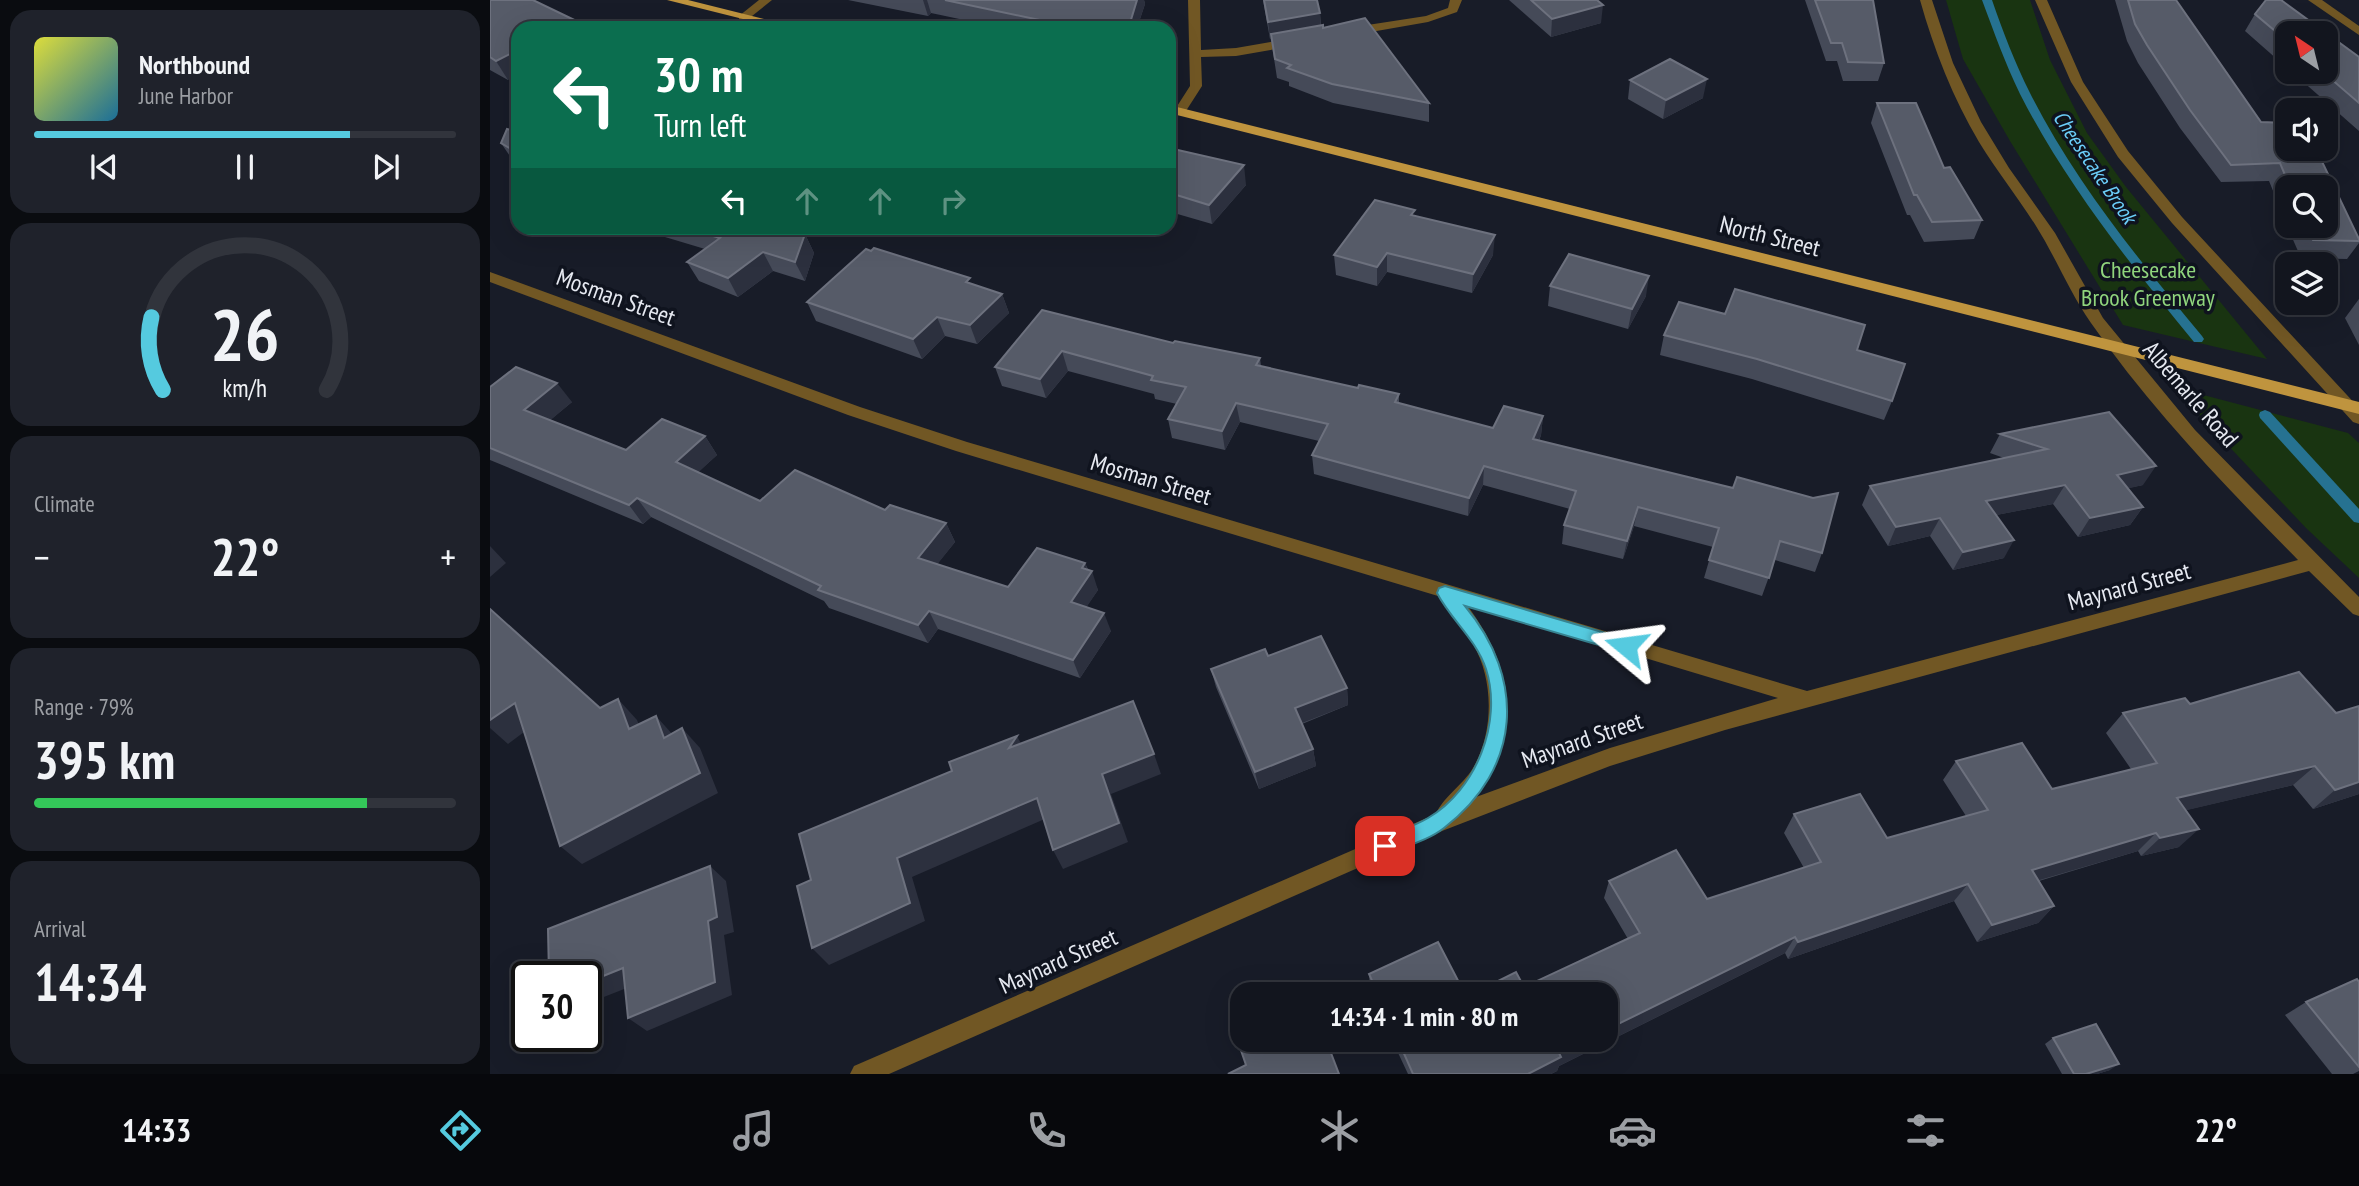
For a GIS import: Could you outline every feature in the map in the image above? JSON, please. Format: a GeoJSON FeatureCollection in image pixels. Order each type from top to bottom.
{"type":"FeatureCollection","features":[{"type":"Feature","properties":{"kind":"main road"},"geometry":{"type":"LineString","coordinates":[[673,0],[758,21]]}},
{"type":"Feature","properties":{"kind":"main road","name":"North Street"},"geometry":{"type":"LineString","coordinates":[[1176,110],[2353,407]]}},
{"type":"Feature","properties":{"kind":"street"},"geometry":{"type":"LineString","coordinates":[[743,18],[766,0]]}},
{"type":"Feature","properties":{"kind":"street"},"geometry":{"type":"LineString","coordinates":[[1176,109],[1196,86],[1194,0]]}},
{"type":"Feature","properties":{"kind":"street"},"geometry":{"type":"LineString","coordinates":[[1338,34],[1438,16],[1453,10],[1456,0]]}},
{"type":"Feature","properties":{"kind":"street","name":"Albemarle Road"},"geometry":{"type":"LineString","coordinates":[[1926,0],[1939,40],[1974,124],[2050,236],[2085,303],[2181,422],[2359,609]]}},
{"type":"Feature","properties":{"kind":"street"},"geometry":{"type":"LineString","coordinates":[[2041,0],[2076,82],[2094,115],[2122,155],[2174,218],[2353,407],[2359,418]]}},
{"type":"Feature","properties":{"kind":"street"},"geometry":{"type":"LineString","coordinates":[[2314,0],[2359,32]]}},
{"type":"Feature","properties":{"kind":"street"},"geometry":{"type":"LineString","coordinates":[[1196,54],[1236,52],[1309,39]]}},
{"type":"Feature","properties":{"kind":"street","name":"Mosman Street"},"geometry":{"type":"LineString","coordinates":[[490,277],[841,406],[962,447],[1808,699]]}},
{"type":"Feature","properties":{"kind":"street","name":"Maynard Street"},"geometry":{"type":"LineString","coordinates":[[862,1074],[1497,798],[1610,757],[1725,721],[2313,563]]}},
{"type":"Feature","properties":{"kind":"street"},"geometry":{"type":"LineString","coordinates":[[1436,824],[1478,781],[1489,759],[1499,712],[1499,690],[1485,647],[1445,593]]}},
{"type":"Feature","properties":{"kind":"green space","name":"Cheesecake Brook Greenway"},"geometry":{"type":"Polygon","coordinates":[[[1946,0],[2030,0],[2050,60],[2087,133],[2126,187],[2267,359],[2123,325],[1963,59],[1946,0]]]}},
{"type":"Feature","properties":{"kind":"green space"},"geometry":{"type":"Polygon","coordinates":[[[2192,392],[2348,433],[2359,443],[2359,578],[2306,528],[2188,403],[2192,392]]]}},
{"type":"Feature","properties":{"kind":"building"},"geometry":{"type":"Polygon","coordinates":[[[490,0],[533,0],[576,21],[511,21],[511,54],[496,61],[490,57],[490,0]]]}},
{"type":"Feature","properties":{"kind":"building"},"geometry":{"type":"Polygon","coordinates":[[[945,0],[1137,0],[1131,21],[1045,21],[945,0]]]}},
{"type":"Feature","properties":{"kind":"building"},"geometry":{"type":"Polygon","coordinates":[[[1264,0],[1317,0],[1320,13],[1268,22],[1264,0]]]}},
{"type":"Feature","properties":{"kind":"building"},"geometry":{"type":"Polygon","coordinates":[[[1531,0],[1597,0],[1603,5],[1552,19],[1531,0]]]}},
{"type":"Feature","properties":{"kind":"building"},"geometry":{"type":"Polygon","coordinates":[[[1815,0],[1873,0],[1884,63],[1848,62],[1842,43],[1831,43],[1815,0]]]}},
{"type":"Feature","properties":{"kind":"building"},"geometry":{"type":"Polygon","coordinates":[[[2128,0],[2176,0],[2261,122],[2275,123],[2275,161],[2322,161],[2328,175],[2285,175],[2280,163],[2231,165],[2190,110],[2135,24],[2128,0]]]}},
{"type":"Feature","properties":{"kind":"building"},"geometry":{"type":"Polygon","coordinates":[[[2266,0],[2281,0],[2310,21],[2275,21],[2275,31],[2255,14],[2266,0]]]}},
{"type":"Feature","properties":{"kind":"building"},"geometry":{"type":"Polygon","coordinates":[[[1365,18],[1429,103],[1332,84],[1287,68],[1291,65],[1275,59],[1271,34],[1323,25],[1323,28],[1365,18]]]}},
{"type":"Feature","properties":{"kind":"building"},"geometry":{"type":"Polygon","coordinates":[[[2338,42],[2359,57],[2359,103],[2337,84],[2338,42]]]}},
{"type":"Feature","properties":{"kind":"building"},"geometry":{"type":"Polygon","coordinates":[[[1670,59],[1707,79],[1666,100],[1630,80],[1670,59]]]}},
{"type":"Feature","properties":{"kind":"building"},"geometry":{"type":"Polygon","coordinates":[[[1877,103],[1916,103],[1944,168],[1950,167],[1982,220],[1932,222],[1917,195],[1914,195],[1877,103]]]}},
{"type":"Feature","properties":{"kind":"building"},"geometry":{"type":"Polygon","coordinates":[[[507,129],[511,130],[511,149],[501,143],[507,129]]]}},
{"type":"Feature","properties":{"kind":"building"},"geometry":{"type":"Polygon","coordinates":[[[1176,150],[1244,165],[1209,205],[1176,195],[1176,150]]]}},
{"type":"Feature","properties":{"kind":"building"},"geometry":{"type":"Polygon","coordinates":[[[2338,195],[2359,241],[2312,238],[2338,238],[2338,195]]]}},
{"type":"Feature","properties":{"kind":"building"},"geometry":{"type":"Polygon","coordinates":[[[1375,200],[1415,210],[1411,215],[1495,235],[1473,274],[1387,253],[1377,267],[1334,255],[1375,200]]]}},
{"type":"Feature","properties":{"kind":"building"},"geometry":{"type":"Polygon","coordinates":[[[710,235],[805,235],[795,262],[763,252],[728,278],[687,262],[720,238],[710,235]]]}},
{"type":"Feature","properties":{"kind":"building"},"geometry":{"type":"Polygon","coordinates":[[[874,248],[970,278],[966,282],[1002,294],[970,325],[937,317],[913,339],[807,302],[866,249],[871,251],[874,248]]]}},
{"type":"Feature","properties":{"kind":"building"},"geometry":{"type":"Polygon","coordinates":[[[1569,254],[1649,276],[1632,309],[1550,286],[1569,254]]]}},
{"type":"Feature","properties":{"kind":"building"},"geometry":{"type":"Polygon","coordinates":[[[1735,289],[1865,325],[1857,350],[1905,364],[1892,401],[1757,359],[1664,335],[1679,302],[1725,314],[1735,289]]]}},
{"type":"Feature","properties":{"kind":"building"},"geometry":{"type":"Polygon","coordinates":[[[1042,310],[1173,343],[1175,341],[1260,358],[1256,365],[1358,388],[1359,385],[1399,394],[1395,402],[1493,428],[1504,406],[1543,416],[1533,439],[1733,488],[1737,477],[1813,498],[1838,493],[1822,553],[1780,541],[1769,578],[1709,560],[1719,528],[1638,507],[1627,541],[1564,525],[1576,491],[1484,466],[1469,498],[1312,455],[1328,424],[1236,403],[1222,431],[1168,419],[1186,387],[1151,380],[1153,376],[1062,351],[1040,379],[995,367],[1042,310]]]}},
{"type":"Feature","properties":{"kind":"building"},"geometry":{"type":"Polygon","coordinates":[[[516,367],[557,383],[524,410],[626,450],[662,419],[705,436],[676,462],[760,501],[795,470],[885,510],[890,505],[946,523],[918,558],[1008,587],[1037,548],[1085,563],[1082,568],[1092,571],[1071,602],[1104,613],[1073,660],[929,611],[918,625],[818,590],[821,586],[637,498],[629,505],[490,448],[490,387],[516,367]]]}},
{"type":"Feature","properties":{"kind":"building"},"geometry":{"type":"Polygon","coordinates":[[[2109,412],[2156,466],[2117,475],[2143,507],[2090,518],[2065,485],[1986,501],[2014,540],[1963,552],[1940,518],[1896,527],[1870,486],[2047,449],[2000,434],[2109,412]]]}},
{"type":"Feature","properties":{"kind":"building"},"geometry":{"type":"Polygon","coordinates":[[[490,609],[600,708],[618,699],[629,729],[656,716],[664,738],[682,728],[700,773],[560,846],[515,703],[490,720],[490,609]]]}},
{"type":"Feature","properties":{"kind":"building"},"geometry":{"type":"Polygon","coordinates":[[[1321,636],[1347,688],[1295,708],[1313,749],[1255,772],[1211,669],[1265,649],[1268,656],[1321,636]]]}},
{"type":"Feature","properties":{"kind":"building"},"geometry":{"type":"Polygon","coordinates":[[[2299,672],[2336,713],[2359,706],[2359,782],[2335,790],[2315,766],[2177,798],[2199,829],[2160,838],[2156,833],[2032,870],[2054,906],[1992,925],[1968,884],[1798,942],[1795,937],[1618,1024],[1618,982],[1535,982],[1640,933],[1609,881],[1676,850],[1707,899],[1821,862],[1794,814],[1860,794],[1887,838],[1988,810],[1956,761],[2022,743],[2052,789],[2157,763],[2123,713],[2185,698],[2190,704],[2299,672]]]}},
{"type":"Feature","properties":{"kind":"building"},"geometry":{"type":"Polygon","coordinates":[[[1133,701],[1154,754],[1102,774],[1119,823],[1053,850],[1037,798],[897,858],[910,903],[812,948],[797,886],[811,880],[799,834],[952,771],[949,762],[1017,736],[1009,748],[1133,701]]]}},
{"type":"Feature","properties":{"kind":"building"},"geometry":{"type":"Polygon","coordinates":[[[710,866],[717,917],[708,921],[715,982],[628,1018],[623,968],[602,977],[602,961],[549,961],[548,929],[710,866]]]}},
{"type":"Feature","properties":{"kind":"building"},"geometry":{"type":"Polygon","coordinates":[[[1438,942],[1459,982],[1373,982],[1369,974],[1438,942]]]}},
{"type":"Feature","properties":{"kind":"building"},"geometry":{"type":"Polygon","coordinates":[[[1516,972],[1521,982],[1496,982],[1516,972]]]}},
{"type":"Feature","properties":{"kind":"building"},"geometry":{"type":"Polygon","coordinates":[[[2357,979],[2359,982],[2359,1067],[2306,1002],[2357,979]]]}},
{"type":"Feature","properties":{"kind":"building"},"geometry":{"type":"Polygon","coordinates":[[[2096,1024],[2119,1064],[2086,1074],[2074,1074],[2053,1038],[2096,1024]]]}},
{"type":"Feature","properties":{"kind":"building"},"geometry":{"type":"Polygon","coordinates":[[[1242,1052],[1331,1052],[1339,1074],[1228,1074],[1246,1065],[1242,1052]]]}},
{"type":"Feature","properties":{"kind":"building"},"geometry":{"type":"Polygon","coordinates":[[[1403,1052],[1561,1052],[1559,1053],[1561,1057],[1528,1074],[1413,1074],[1403,1052]]]}},
{"type":"Feature","properties":{"kind":"waterway","name":"Cheesecake Brook"},"geometry":{"type":"LineString","coordinates":[[1987,0],[2004,48],[2049,137],[2104,221],[2198,339]]}},
{"type":"Feature","properties":{"kind":"waterway","name":"Cheesecake Brook"},"geometry":{"type":"LineString","coordinates":[[2265,415],[2359,518]]}},
{"type":"Feature","properties":{"kind":"route"},"geometry":{"type":"LineString","coordinates":[[1385,846],[1436,824],[1478,781],[1489,759],[1499,712],[1499,690],[1494,667],[1473,627],[1445,593],[1626,646]]}}]}
